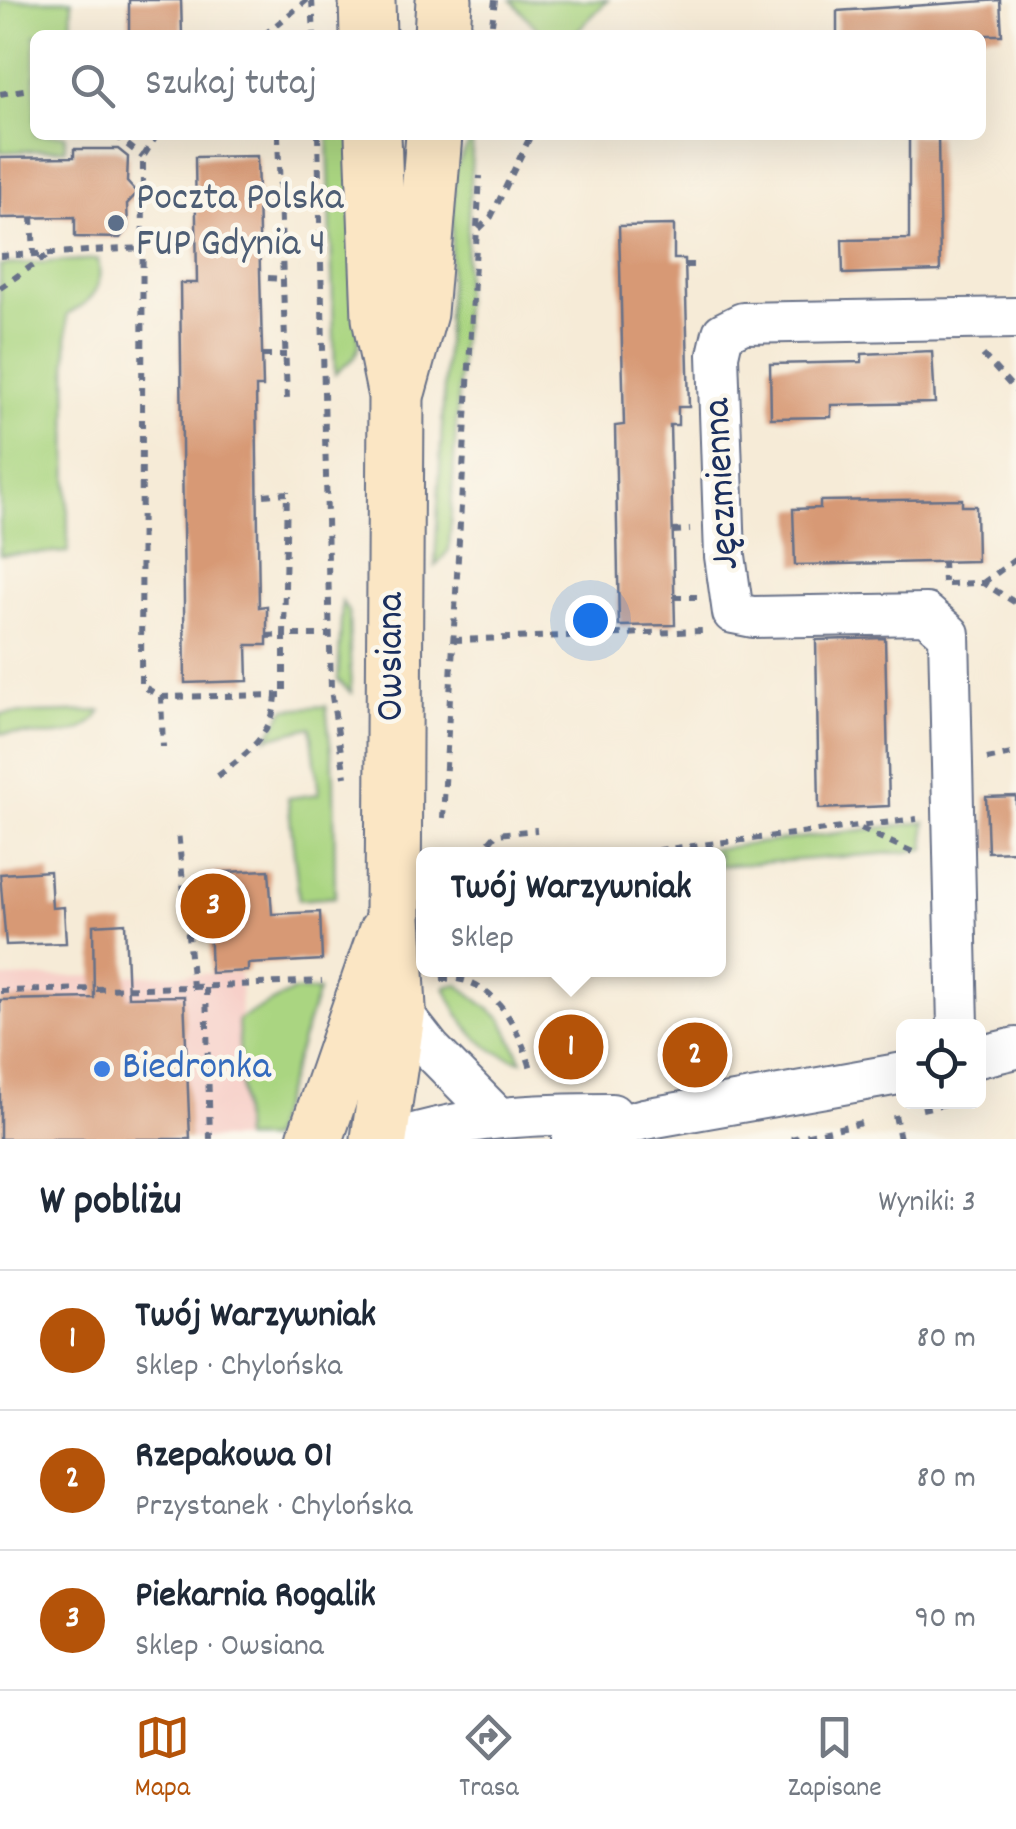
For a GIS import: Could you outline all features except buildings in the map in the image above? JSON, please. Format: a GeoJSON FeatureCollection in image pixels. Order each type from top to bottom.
{"type":"FeatureCollection","features":[{"type":"Feature","properties":{"kind":"street"},"geometry":{"type":"LineString","coordinates":[[367,0],[368,30]]}},
{"type":"Feature","properties":{"kind":"street"},"geometry":{"type":"LineString","coordinates":[[442,30],[444,0]]}},
{"type":"Feature","properties":{"kind":"street","name":"Owsiana"},"geometry":{"type":"LineString","coordinates":[[372,140],[380,318],[396,396],[392,917],[398,1008],[375,1139]]}},
{"type":"Feature","properties":{"kind":"street","name":"Owsiana"},"geometry":{"type":"LineString","coordinates":[[396,396],[419,314],[434,140]]}},
{"type":"Feature","properties":{"kind":"street","name":"Jęczmienna"},"geometry":{"type":"LineString","coordinates":[[958,1019],[949,634],[926,614],[753,617],[733,613],[725,556],[718,355],[723,333],[743,323],[1016,318]]}},
{"type":"Feature","properties":{"kind":"street","name":"Owsiana"},"geometry":{"type":"LineString","coordinates":[[315,1139],[368,976],[392,917]]}},
{"type":"Feature","properties":{"kind":"street"},"geometry":{"type":"LineString","coordinates":[[398,1008],[431,1050],[498,1118]]}},
{"type":"Feature","properties":{"kind":"street"},"geometry":{"type":"LineString","coordinates":[[986,1055],[1016,1048]]}},
{"type":"Feature","properties":{"kind":"street"},"geometry":{"type":"LineString","coordinates":[[338,1074],[352,1112],[375,1139]]}},
{"type":"Feature","properties":{"kind":"street"},"geometry":{"type":"LineString","coordinates":[[572,1139],[644,1119],[896,1074]]}},
{"type":"Feature","properties":{"kind":"street"},"geometry":{"type":"LineString","coordinates":[[398,1139],[430,1128],[498,1118],[610,1113],[644,1119]]}},
{"type":"Feature","properties":{"kind":"path"},"geometry":{"type":"LineString","coordinates":[[271,30],[310,0]]}},
{"type":"Feature","properties":{"kind":"path"},"geometry":{"type":"LineString","coordinates":[[310,0],[313,30]]}},
{"type":"Feature","properties":{"kind":"path"},"geometry":{"type":"LineString","coordinates":[[491,30],[495,0]]}},
{"type":"Feature","properties":{"kind":"path"},"geometry":{"type":"LineString","coordinates":[[0,94],[30,89]]}},
{"type":"Feature","properties":{"kind":"path"},"geometry":{"type":"LineString","coordinates":[[121,140],[143,157]]}},
{"type":"Feature","properties":{"kind":"path"},"geometry":{"type":"LineString","coordinates":[[154,140],[143,157],[141,685],[161,697],[284,696],[287,492],[264,495]]}},
{"type":"Feature","properties":{"kind":"path"},"geometry":{"type":"LineString","coordinates":[[278,140],[287,399]]}},
{"type":"Feature","properties":{"kind":"path"},"geometry":{"type":"LineString","coordinates":[[318,140],[331,690],[345,792]]}},
{"type":"Feature","properties":{"kind":"path"},"geometry":{"type":"LineString","coordinates":[[477,232],[490,217],[528,140]]}},
{"type":"Feature","properties":{"kind":"path"},"geometry":{"type":"LineString","coordinates":[[441,836],[480,174]]}},
{"type":"Feature","properties":{"kind":"path"},"geometry":{"type":"LineString","coordinates":[[267,205],[281,204]]}},
{"type":"Feature","properties":{"kind":"path"},"geometry":{"type":"LineString","coordinates":[[32,217],[34,254]]}},
{"type":"Feature","properties":{"kind":"path"},"geometry":{"type":"LineString","coordinates":[[0,256],[143,248]]}},
{"type":"Feature","properties":{"kind":"path"},"geometry":{"type":"LineString","coordinates":[[0,288],[50,254]]}},
{"type":"Feature","properties":{"kind":"path"},"geometry":{"type":"LineString","coordinates":[[685,265],[694,265]]}},
{"type":"Feature","properties":{"kind":"path"},"geometry":{"type":"LineString","coordinates":[[268,278],[285,278]]}},
{"type":"Feature","properties":{"kind":"path"},"geometry":{"type":"LineString","coordinates":[[262,355],[286,355]]}},
{"type":"Feature","properties":{"kind":"path"},"geometry":{"type":"LineString","coordinates":[[983,583],[1016,559]]}},
{"type":"Feature","properties":{"kind":"path"},"geometry":{"type":"LineString","coordinates":[[944,562],[944,584],[983,583],[1016,603]]}},
{"type":"Feature","properties":{"kind":"path"},"geometry":{"type":"LineString","coordinates":[[454,640],[718,631]]}},
{"type":"Feature","properties":{"kind":"path"},"geometry":{"type":"LineString","coordinates":[[267,636],[332,635]]}},
{"type":"Feature","properties":{"kind":"path"},"geometry":{"type":"LineString","coordinates":[[218,776],[258,746],[275,708],[276,695]]}},
{"type":"Feature","properties":{"kind":"path"},"geometry":{"type":"LineString","coordinates":[[161,697],[163,747]]}},
{"type":"Feature","properties":{"kind":"path"},"geometry":{"type":"LineString","coordinates":[[683,847],[932,818]]}},
{"type":"Feature","properties":{"kind":"path"},"geometry":{"type":"LineString","coordinates":[[855,826],[910,849],[926,864]]}},
{"type":"Feature","properties":{"kind":"path"},"geometry":{"type":"LineString","coordinates":[[485,847],[496,834],[536,830]]}},
{"type":"Feature","properties":{"kind":"path"},"geometry":{"type":"LineString","coordinates":[[178,831],[193,988]]}},
{"type":"Feature","properties":{"kind":"path"},"geometry":{"type":"LineString","coordinates":[[454,977],[464,978],[500,1004],[519,1028],[532,1072]]}},
{"type":"Feature","properties":{"kind":"path"},"geometry":{"type":"LineString","coordinates":[[0,990],[206,988],[333,980]]}},
{"type":"Feature","properties":{"kind":"path"},"geometry":{"type":"LineString","coordinates":[[206,988],[210,1139]]}},
{"type":"Feature","properties":{"kind":"path"},"geometry":{"type":"LineString","coordinates":[[895,1115],[900,1139]]}},
{"type":"Feature","properties":{"kind":"shaded area"},"geometry":{"type":"Polygon","coordinates":[[[240,973],[243,1139],[0,1139],[0,978],[240,973]]]}},
{"type":"Feature","properties":{"kind":"green space"},"geometry":{"type":"Polygon","coordinates":[[[0,0],[72,0],[71,30],[30,30],[30,140],[65,140],[65,149],[0,152],[0,0]]]}},
{"type":"Feature","properties":{"kind":"green space"},"geometry":{"type":"Polygon","coordinates":[[[511,0],[608,0],[578,30],[538,30],[511,0]]]}},
{"type":"Feature","properties":{"kind":"green space"},"geometry":{"type":"Polygon","coordinates":[[[328,140],[354,140],[359,346],[354,358],[335,374],[328,140]]]}},
{"type":"Feature","properties":{"kind":"green space"},"geometry":{"type":"Polygon","coordinates":[[[473,140],[449,550],[435,566],[455,169],[473,140]]]}},
{"type":"Feature","properties":{"kind":"green space"},"geometry":{"type":"Polygon","coordinates":[[[98,259],[99,278],[94,293],[67,315],[68,552],[0,555],[0,265],[98,259]]]}},
{"type":"Feature","properties":{"kind":"green space"},"geometry":{"type":"Polygon","coordinates":[[[342,602],[349,613],[351,693],[338,680],[342,602]]]}},
{"type":"Feature","properties":{"kind":"green space"},"geometry":{"type":"Polygon","coordinates":[[[326,706],[334,778],[335,897],[299,900],[288,798],[319,794],[311,727],[267,738],[285,709],[326,706]]]}},
{"type":"Feature","properties":{"kind":"green space"},"geometry":{"type":"Polygon","coordinates":[[[101,711],[93,722],[70,733],[0,733],[0,714],[101,711]]]}},
{"type":"Feature","properties":{"kind":"green space"},"geometry":{"type":"Polygon","coordinates":[[[925,822],[925,849],[907,852],[726,865],[726,847],[925,822]]]}},
{"type":"Feature","properties":{"kind":"green space"},"geometry":{"type":"Polygon","coordinates":[[[457,984],[502,1019],[522,1061],[495,1051],[474,1035],[445,987],[457,984]]]}},
{"type":"Feature","properties":{"kind":"green space"},"geometry":{"type":"Polygon","coordinates":[[[293,991],[318,991],[270,1139],[243,1139],[238,1020],[293,991]]]}},
{"type":"Feature","properties":{"kind":"place","name":"Poczta Polska FUP Gdynia 4"},"geometry":{"type":"Point","coordinates":[116,223]}},
{"type":"Feature","properties":{"kind":"place","name":"Piekarnia Rogalik"},"geometry":{"type":"Point","coordinates":[213,906]}},
{"type":"Feature","properties":{"kind":"place","name":"Twój Warzywniak"},"geometry":{"type":"Point","coordinates":[571,1047]}},
{"type":"Feature","properties":{"kind":"place","name":"Rzepakowa 01"},"geometry":{"type":"Point","coordinates":[695,1055]}},
{"type":"Feature","properties":{"kind":"place","name":"Biedronka"},"geometry":{"type":"Point","coordinates":[102,1069]}}]}
